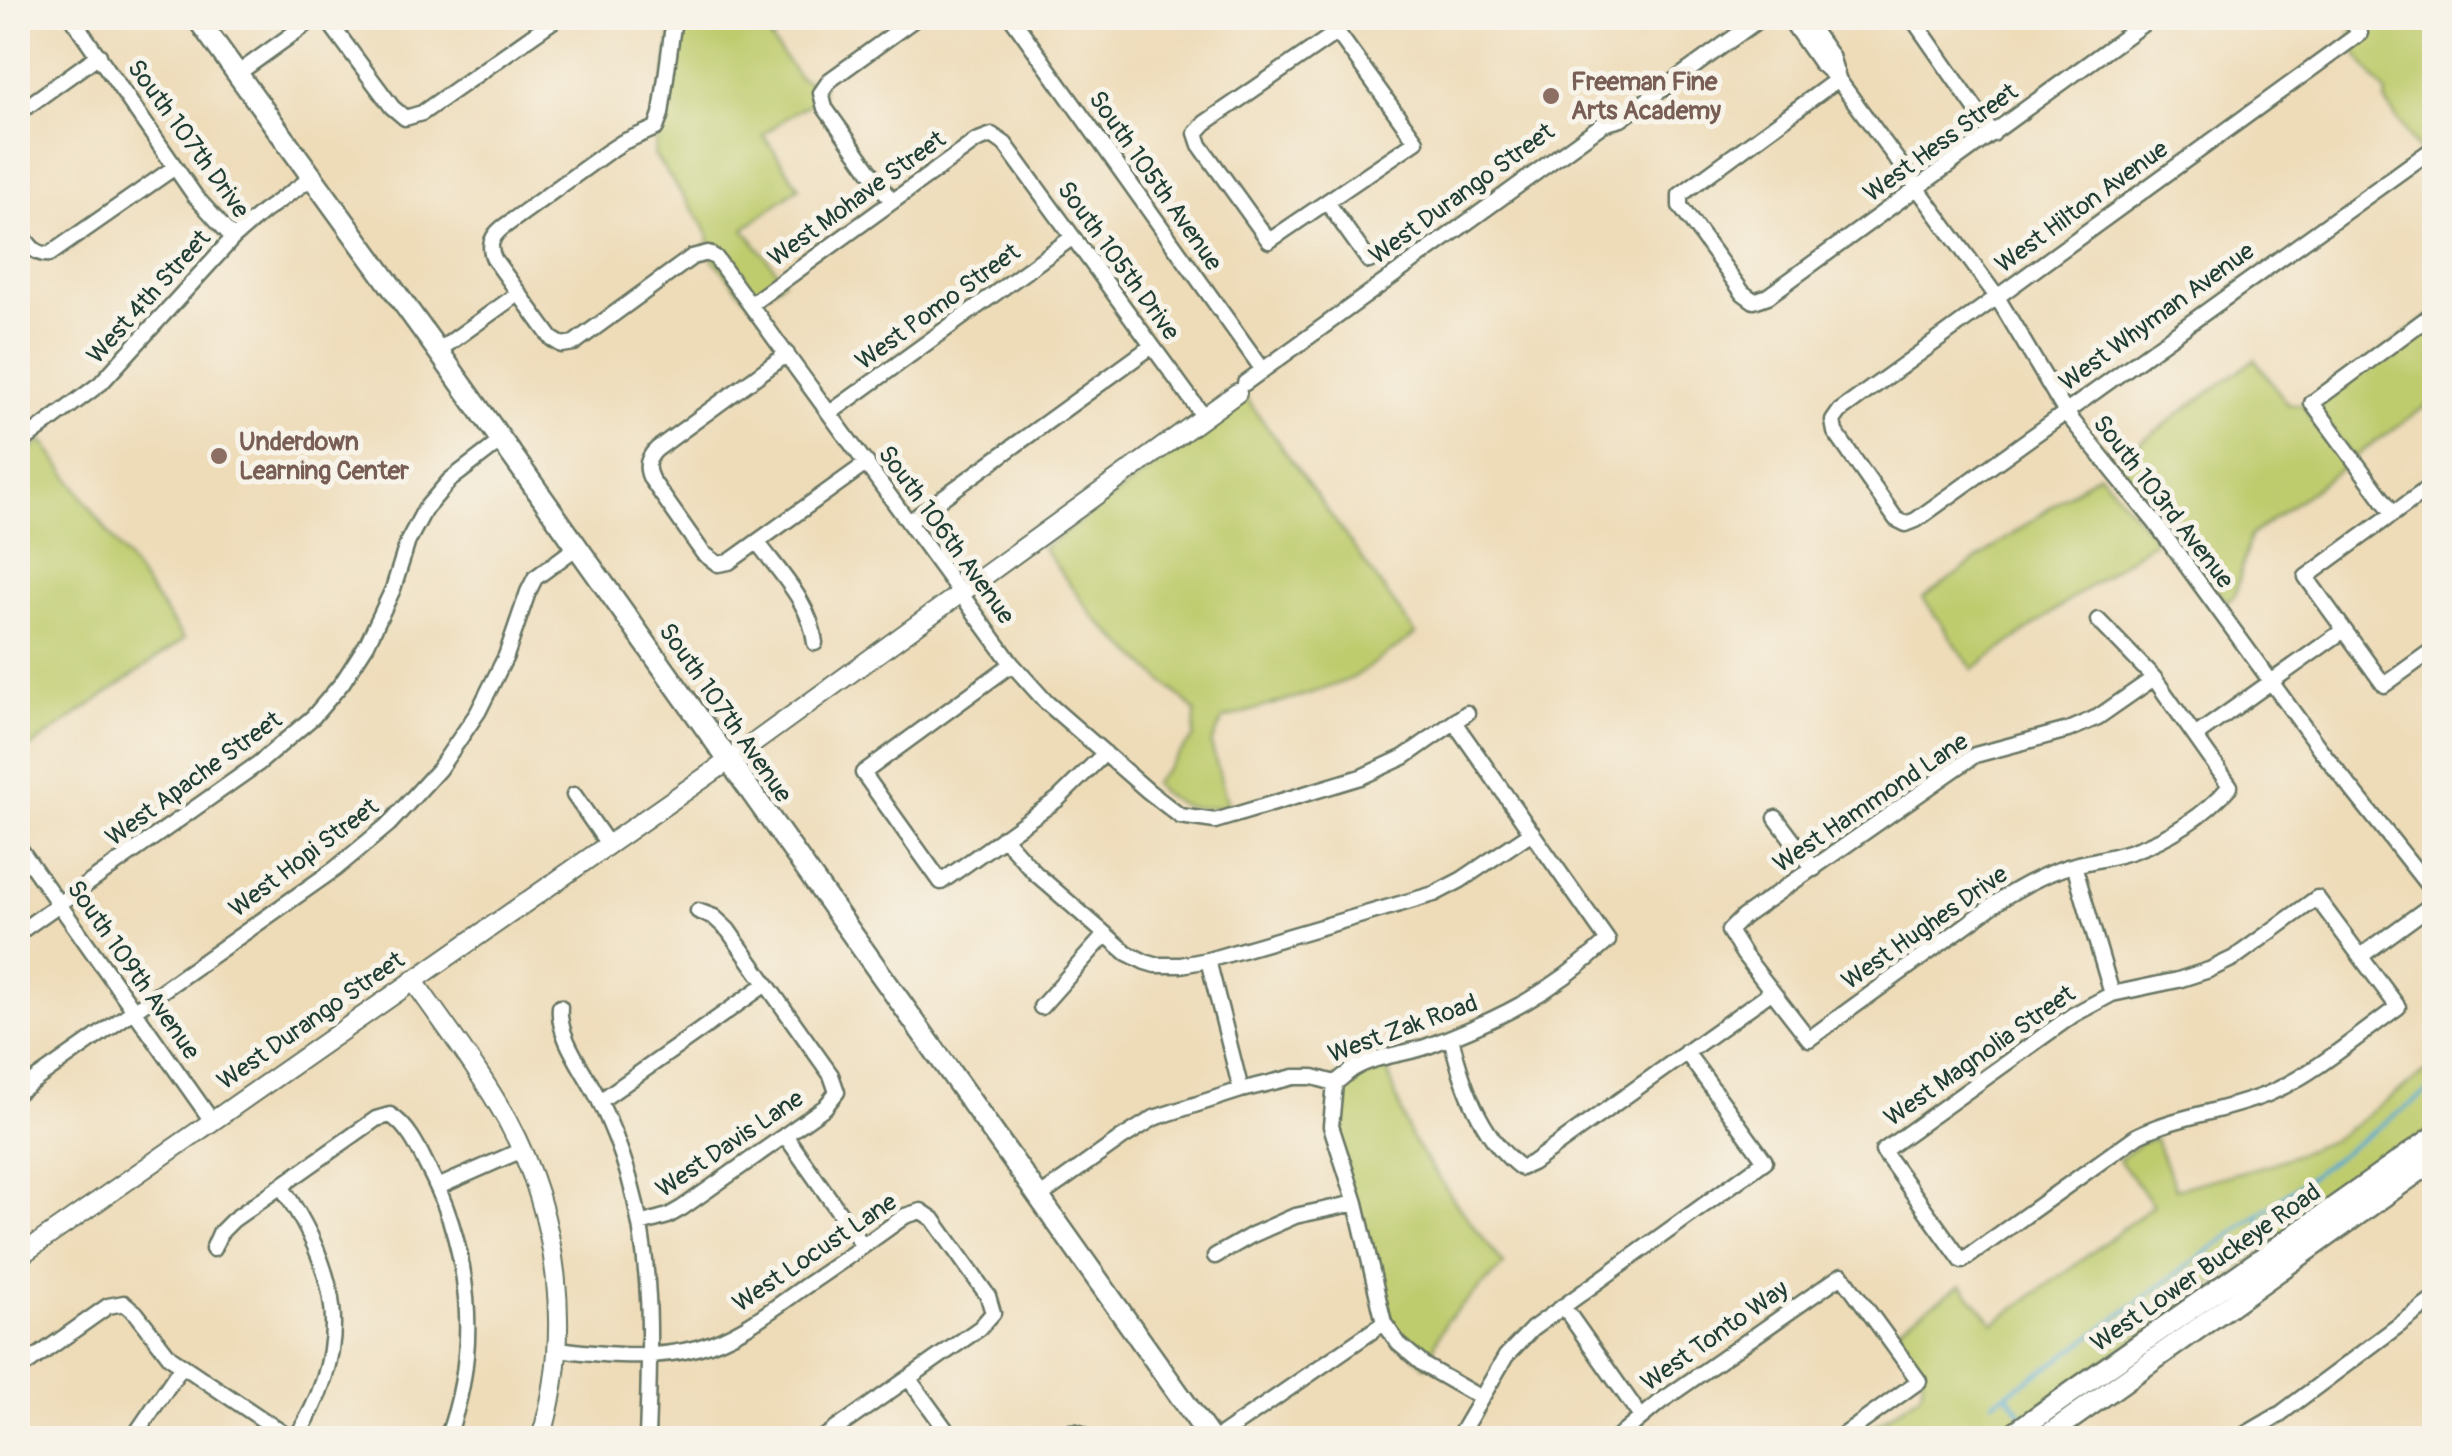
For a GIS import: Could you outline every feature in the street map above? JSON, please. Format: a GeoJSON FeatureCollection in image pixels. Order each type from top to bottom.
{"type":"FeatureCollection","features":[{"type":"Feature","properties":{"kind":"main road","name":"South 107th Avenue"},"geometry":{"type":"LineString","coordinates":[[197,18],[1214,1438]]}},
{"type":"Feature","properties":{"kind":"main road","name":"West Lower Buckeye Road"},"geometry":{"type":"LineString","coordinates":[[2042,1434],[2434,1138]]}},
{"type":"Feature","properties":{"kind":"main road","name":"West Lower Buckeye Road"},"geometry":{"type":"LineString","coordinates":[[2007,1438],[2042,1434],[2434,1160]]}},
{"type":"Feature","properties":{"kind":"street","name":"South 107th Drive"},"geometry":{"type":"LineString","coordinates":[[72,18],[204,207],[233,238]]}},
{"type":"Feature","properties":{"kind":"street"},"geometry":{"type":"LineString","coordinates":[[238,74],[316,18]]}},
{"type":"Feature","properties":{"kind":"street"},"geometry":{"type":"LineString","coordinates":[[326,18],[392,107],[405,118],[422,113],[556,18]]}},
{"type":"Feature","properties":{"kind":"street"},"geometry":{"type":"LineString","coordinates":[[438,352],[519,294],[490,248],[497,232],[606,152],[656,128],[674,18]]}},
{"type":"Feature","properties":{"kind":"street"},"geometry":{"type":"LineString","coordinates":[[892,202],[825,108],[821,93],[830,80],[916,18]]}},
{"type":"Feature","properties":{"kind":"street","name":"South 105th Avenue"},"geometry":{"type":"LineString","coordinates":[[1012,18],[1263,370]]}},
{"type":"Feature","properties":{"kind":"street"},"geometry":{"type":"LineString","coordinates":[[1327,18],[1338,32],[1416,141],[1269,241],[1200,145],[1196,133],[1338,32]]}},
{"type":"Feature","properties":{"kind":"street","name":"West Durango Street"},"geometry":{"type":"LineString","coordinates":[[18,1258],[728,760],[1573,145],[1603,124],[1621,119],[1761,18]]}},
{"type":"Feature","properties":{"kind":"street","name":"South 103rd Avenue"},"geometry":{"type":"LineString","coordinates":[[1790,18],[1998,296],[2066,414],[2154,520],[2320,749],[2434,893]]}},
{"type":"Feature","properties":{"kind":"street","name":"South 103rd Avenue"},"geometry":{"type":"LineString","coordinates":[[1804,18],[1831,56],[1838,79]]}},
{"type":"Feature","properties":{"kind":"street","name":"West Hess Street"},"geometry":{"type":"LineString","coordinates":[[1838,79],[1680,195],[1680,206],[1743,293],[1754,301],[1768,296],[2151,18]]}},
{"type":"Feature","properties":{"kind":"street","name":"West Hilton Avenue"},"geometry":{"type":"LineString","coordinates":[[1906,524],[1896,519],[1835,432],[1833,421],[1840,411],[2360,33],[2349,18]]}},
{"type":"Feature","properties":{"kind":"street"},"geometry":{"type":"LineString","coordinates":[[1918,20],[1994,134]]}},
{"type":"Feature","properties":{"kind":"street"},"geometry":{"type":"LineString","coordinates":[[18,113],[98,55]]}},
{"type":"Feature","properties":{"kind":"street","name":"West Mohave Street"},"geometry":{"type":"LineString","coordinates":[[751,304],[976,140],[992,135]]}},
{"type":"Feature","properties":{"kind":"street","name":"South 105th Drive"},"geometry":{"type":"LineString","coordinates":[[992,135],[1005,144],[1204,417]]}},
{"type":"Feature","properties":{"kind":"street","name":"West Whyman Avenue"},"geometry":{"type":"LineString","coordinates":[[1906,524],[2066,414],[2434,148]]}},
{"type":"Feature","properties":{"kind":"street"},"geometry":{"type":"LineString","coordinates":[[18,228],[42,255],[57,250],[176,166]]}},
{"type":"Feature","properties":{"kind":"street","name":"West 4th Street"},"geometry":{"type":"LineString","coordinates":[[18,444],[100,384],[233,238],[313,177]]}},
{"type":"Feature","properties":{"kind":"street"},"geometry":{"type":"LineString","coordinates":[[1327,202],[1369,261]]}},
{"type":"Feature","properties":{"kind":"street","name":"West Pomo Street"},"geometry":{"type":"LineString","coordinates":[[830,413],[1073,237]]}},
{"type":"Feature","properties":{"kind":"street","name":"South 106th Avenue"},"geometry":{"type":"LineString","coordinates":[[519,294],[548,334],[568,345],[692,258],[708,253],[720,262],[1012,664],[1046,702],[1180,816],[1215,822],[1362,777],[1404,757],[1461,717],[1532,832]]}},
{"type":"Feature","properties":{"kind":"street"},"geometry":{"type":"LineString","coordinates":[[2393,514],[2312,403],[2434,313]]}},
{"type":"Feature","properties":{"kind":"street"},"geometry":{"type":"LineString","coordinates":[[909,522],[1152,346]]}},
{"type":"Feature","properties":{"kind":"street"},"geometry":{"type":"LineString","coordinates":[[788,354],[657,449],[647,462],[651,479],[704,553],[718,564],[729,562],[866,464]]}},
{"type":"Feature","properties":{"kind":"street","name":"West Apache Street"},"geometry":{"type":"LineString","coordinates":[[18,933],[270,756],[313,717],[368,644],[425,509],[450,480],[502,441]]}},
{"type":"Feature","properties":{"kind":"street"},"geometry":{"type":"LineString","coordinates":[[2434,484],[2306,576],[2384,685],[2434,648]]}},
{"type":"Feature","properties":{"kind":"street"},"geometry":{"type":"LineString","coordinates":[[758,542],[801,603],[815,643]]}},
{"type":"Feature","properties":{"kind":"street","name":"West Hopi Street"},"geometry":{"type":"LineString","coordinates":[[18,1092],[349,859],[402,812],[450,755],[485,700],[506,656],[531,584],[577,547]]}},
{"type":"Feature","properties":{"kind":"street"},"geometry":{"type":"LineString","coordinates":[[2098,620],[2154,678],[2195,736],[2344,630]]}},
{"type":"Feature","properties":{"kind":"street"},"geometry":{"type":"LineString","coordinates":[[1012,664],[863,773],[941,882],[1070,788],[1105,753]]}},
{"type":"Feature","properties":{"kind":"street","name":"West Hammond Lane"},"geometry":{"type":"LineString","coordinates":[[1772,992],[1730,931],[1743,917],[1976,755],[2068,730],[2098,717],[2154,678]]}},
{"type":"Feature","properties":{"kind":"street","name":"West Hughes Drive"},"geometry":{"type":"LineString","coordinates":[[1772,992],[1808,1039],[2028,882],[2159,842],[2230,786],[2195,736]]}},
{"type":"Feature","properties":{"kind":"street"},"geometry":{"type":"LineString","coordinates":[[574,795],[608,844]]}},
{"type":"Feature","properties":{"kind":"street"},"geometry":{"type":"LineString","coordinates":[[1776,818],[1814,869]]}},
{"type":"Feature","properties":{"kind":"street"},"geometry":{"type":"LineString","coordinates":[[1003,837],[1034,873],[1127,953],[1155,965],[1181,965],[1434,894],[1462,880],[1532,832]]}},
{"type":"Feature","properties":{"kind":"street","name":"West Zak Road"},"geometry":{"type":"LineString","coordinates":[[1038,1197],[1154,1118],[1294,1076],[1335,1084],[1356,1067],[1416,1051],[1512,1011],[1578,969],[1608,941],[1532,832]]}},
{"type":"Feature","properties":{"kind":"street","name":"South 109th Avenue"},"geometry":{"type":"LineString","coordinates":[[18,846],[212,1121]]}},
{"type":"Feature","properties":{"kind":"street"},"geometry":{"type":"LineString","coordinates":[[2074,865],[2112,994]]}},
{"type":"Feature","properties":{"kind":"street","name":"West Magnolia Street"},"geometry":{"type":"LineString","coordinates":[[2317,898],[2361,956],[2398,1007],[2284,1086],[2138,1135],[1962,1261],[1883,1151],[2073,1014],[2112,994],[2209,970],[2234,958],[2317,898]]}},
{"type":"Feature","properties":{"kind":"street"},"geometry":{"type":"LineString","coordinates":[[2361,956],[2434,903]]}},
{"type":"Feature","properties":{"kind":"street"},"geometry":{"type":"LineString","coordinates":[[600,1101],[766,984],[722,923],[698,910]]}},
{"type":"Feature","properties":{"kind":"street"},"geometry":{"type":"LineString","coordinates":[[1042,1006],[1106,935]]}},
{"type":"Feature","properties":{"kind":"street"},"geometry":{"type":"LineString","coordinates":[[1208,960],[1241,1090]]}},
{"type":"Feature","properties":{"kind":"street"},"geometry":{"type":"LineString","coordinates":[[413,980],[487,1087],[522,1150],[542,1206],[555,1264],[558,1349],[551,1408],[542,1438]]}},
{"type":"Feature","properties":{"kind":"street","name":"West Davis Lane"},"geometry":{"type":"LineString","coordinates":[[640,1224],[682,1208],[825,1108],[837,1092],[830,1075],[766,984]]}},
{"type":"Feature","properties":{"kind":"street"},"geometry":{"type":"LineString","coordinates":[[1451,1037],[1469,1095],[1506,1157],[1521,1168],[1532,1164],[1772,992]]}},
{"type":"Feature","properties":{"kind":"street"},"geometry":{"type":"LineString","coordinates":[[560,1007],[564,1036],[600,1101],[623,1157],[640,1224],[648,1277],[647,1438]]}},
{"type":"Feature","properties":{"kind":"street"},"geometry":{"type":"LineString","coordinates":[[1458,1438],[1506,1356],[1532,1329],[1765,1161],[1686,1052]]}},
{"type":"Feature","properties":{"kind":"street"},"geometry":{"type":"LineString","coordinates":[[1335,1084],[1330,1126],[1356,1202],[1384,1323],[1425,1366],[1481,1398]]}},
{"type":"Feature","properties":{"kind":"street"},"geometry":{"type":"LineString","coordinates":[[212,1249],[226,1225],[376,1119],[390,1115],[399,1121],[438,1188],[458,1246],[467,1314],[462,1383],[447,1438]]}},
{"type":"Feature","properties":{"kind":"street"},"geometry":{"type":"LineString","coordinates":[[785,1136],[864,1246]]}},
{"type":"Feature","properties":{"kind":"street"},"geometry":{"type":"LineString","coordinates":[[438,1188],[522,1150]]}},
{"type":"Feature","properties":{"kind":"street"},"geometry":{"type":"LineString","coordinates":[[18,1370],[108,1306],[124,1303],[182,1366],[293,1438],[318,1398],[326,1373],[332,1307],[319,1251],[281,1186]]}},
{"type":"Feature","properties":{"kind":"street"},"geometry":{"type":"LineString","coordinates":[[1215,1256],[1295,1216],[1356,1202]]}},
{"type":"Feature","properties":{"kind":"street","name":"West Locust Lane"},"geometry":{"type":"LineString","coordinates":[[558,1349],[650,1354],[697,1348],[736,1333],[906,1216],[921,1211],[933,1219],[988,1296],[993,1313],[980,1328],[909,1379]]}},
{"type":"Feature","properties":{"kind":"street","name":"West Tonto Way"},"geometry":{"type":"LineString","coordinates":[[1617,1438],[1640,1416],[1842,1275],[1920,1381],[1840,1438]]}},
{"type":"Feature","properties":{"kind":"street"},"geometry":{"type":"LineString","coordinates":[[2239,1438],[2280,1414],[2434,1299]]}},
{"type":"Feature","properties":{"kind":"street"},"geometry":{"type":"LineString","coordinates":[[1563,1306],[1640,1416]]}},
{"type":"Feature","properties":{"kind":"street"},"geometry":{"type":"LineString","coordinates":[[1214,1438],[1384,1323]]}},
{"type":"Feature","properties":{"kind":"street"},"geometry":{"type":"LineString","coordinates":[[133,1438],[182,1366]]}},
{"type":"Feature","properties":{"kind":"street"},"geometry":{"type":"LineString","coordinates":[[823,1438],[909,1379],[952,1438]]}},
{"type":"Feature","properties":{"kind":"street"},"geometry":{"type":"LineString","coordinates":[[1056,1438],[1066,1432],[1084,1435]]}},
{"type":"Feature","properties":{"kind":"green space"},"geometry":{"type":"Polygon","coordinates":[[[674,18],[801,18],[771,40],[800,78],[823,88],[821,98],[763,135],[799,187],[744,229],[784,280],[751,304],[708,253],[709,237],[703,224],[654,155],[674,18]]]}},
{"type":"Feature","properties":{"kind":"green space"},"geometry":{"type":"Polygon","coordinates":[[[2370,18],[2431,18],[2434,23],[2434,148],[2422,156],[2385,101],[2386,93],[2348,42],[2355,25],[2370,18]]]}},
{"type":"Feature","properties":{"kind":"green space"},"geometry":{"type":"Polygon","coordinates":[[[2434,313],[2434,400],[2353,458],[2312,403],[2434,313]]]}},
{"type":"Feature","properties":{"kind":"green space"},"geometry":{"type":"Polygon","coordinates":[[[2255,359],[2287,404],[2304,405],[2346,465],[2250,536],[2235,596],[2226,602],[2154,502],[2116,460],[2255,359]]]}},
{"type":"Feature","properties":{"kind":"green space"},"geometry":{"type":"Polygon","coordinates":[[[1247,399],[1416,634],[1353,678],[1223,719],[1211,744],[1228,805],[1196,808],[1170,799],[1153,784],[1194,737],[1195,711],[1094,617],[1043,548],[1247,399]]]}},
{"type":"Feature","properties":{"kind":"green space"},"geometry":{"type":"Polygon","coordinates":[[[43,441],[184,639],[18,756],[18,459],[43,441]]]}},
{"type":"Feature","properties":{"kind":"green space"},"geometry":{"type":"Polygon","coordinates":[[[2099,473],[2156,539],[1973,669],[1923,598],[2099,473]]]}},
{"type":"Feature","properties":{"kind":"green space"},"geometry":{"type":"Polygon","coordinates":[[[1383,1058],[1410,1136],[1504,1265],[1446,1321],[1425,1366],[1384,1323],[1331,1126],[1335,1083],[1383,1058]]]}},
{"type":"Feature","properties":{"kind":"green space"},"geometry":{"type":"Polygon","coordinates":[[[2434,1066],[2434,1127],[1996,1438],[1858,1438],[1920,1394],[1920,1368],[1895,1330],[1961,1285],[1994,1323],[2153,1205],[2119,1160],[2142,1142],[2155,1139],[2176,1189],[2274,1163],[2331,1141],[2434,1066]]]}},
{"type":"Feature","properties":{"kind":"waterway"},"geometry":{"type":"LineString","coordinates":[[1993,1402],[2057,1361],[2434,1087]]}},
{"type":"Feature","properties":{"kind":"waterway"},"geometry":{"type":"LineString","coordinates":[[2258,1217],[2272,1238]]}},
{"type":"Feature","properties":{"kind":"waterway"},"geometry":{"type":"LineString","coordinates":[[2006,1393],[2023,1415]]}},
{"type":"Feature","properties":{"kind":"place","name":"Freeman Fine Arts Academy"},"geometry":{"type":"Point","coordinates":[1551,96]}},
{"type":"Feature","properties":{"kind":"place","name":"Underdown Learning Center"},"geometry":{"type":"Point","coordinates":[219,456]}}]}
